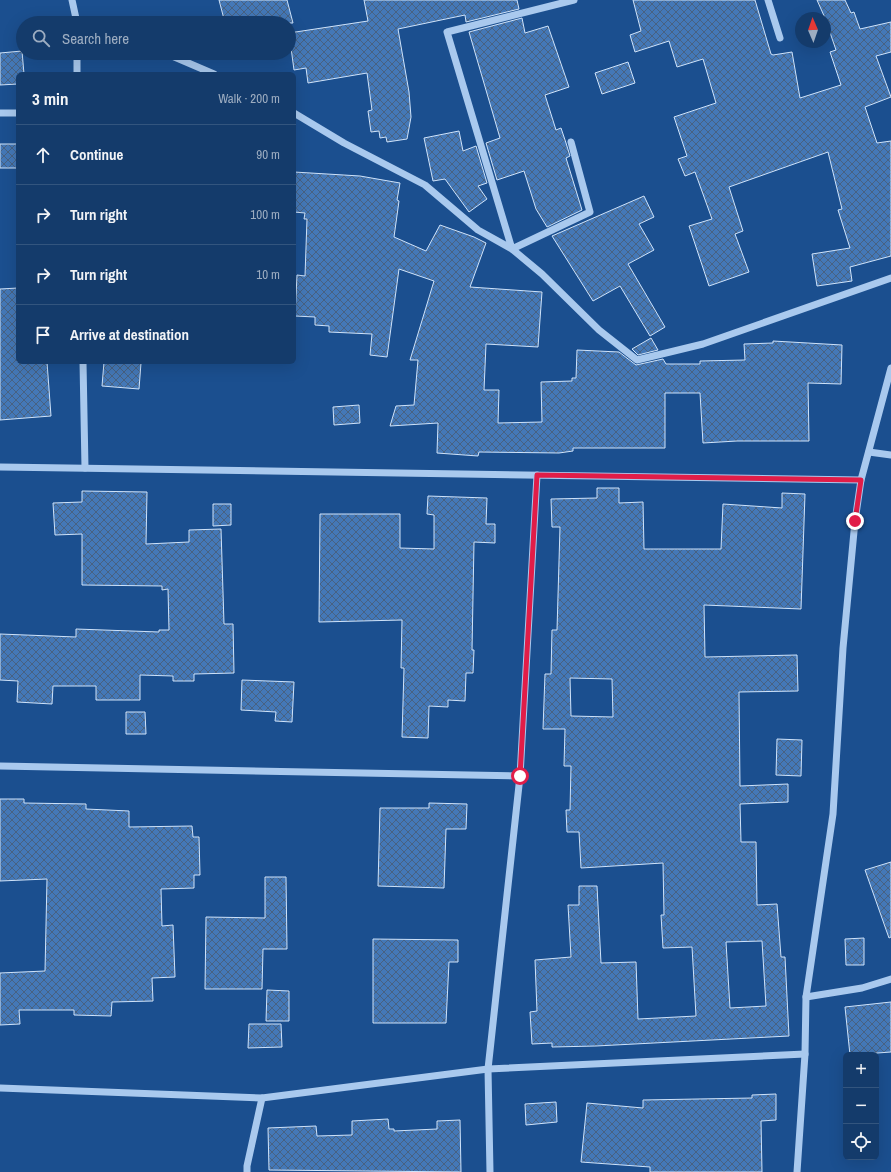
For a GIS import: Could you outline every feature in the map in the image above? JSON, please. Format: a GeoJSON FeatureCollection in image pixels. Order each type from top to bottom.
{"type":"FeatureCollection","features":[{"type":"Feature","properties":{"kind":"street"},"geometry":{"type":"LineString","coordinates":[[72,0],[75,16]]}},
{"type":"Feature","properties":{"kind":"street"},"geometry":{"type":"LineString","coordinates":[[512,249],[447,32],[574,0]]}},
{"type":"Feature","properties":{"kind":"street"},"geometry":{"type":"LineString","coordinates":[[768,0],[780,38]]}},
{"type":"Feature","properties":{"kind":"street"},"geometry":{"type":"LineString","coordinates":[[77,60],[77,72]]}},
{"type":"Feature","properties":{"kind":"street"},"geometry":{"type":"LineString","coordinates":[[181,60],[209,72]]}},
{"type":"Feature","properties":{"kind":"street"},"geometry":{"type":"LineString","coordinates":[[0,114],[16,112]]}},
{"type":"Feature","properties":{"kind":"street"},"geometry":{"type":"LineString","coordinates":[[296,114],[344,143],[425,185],[478,230],[512,249],[542,274],[599,330],[636,360],[703,344],[891,278]]}},
{"type":"Feature","properties":{"kind":"street"},"geometry":{"type":"LineString","coordinates":[[512,249],[590,212],[571,142]]}},
{"type":"Feature","properties":{"kind":"street"},"geometry":{"type":"LineString","coordinates":[[83,364],[85,468]]}},
{"type":"Feature","properties":{"kind":"street"},"geometry":{"type":"LineString","coordinates":[[797,1172],[805,1054],[806,997],[833,814],[843,648],[861,480],[891,368]]}},
{"type":"Feature","properties":{"kind":"street"},"geometry":{"type":"LineString","coordinates":[[869,452],[891,455]]}},
{"type":"Feature","properties":{"kind":"street"},"geometry":{"type":"LineString","coordinates":[[0,467],[861,480]]}},
{"type":"Feature","properties":{"kind":"street"},"geometry":{"type":"LineString","coordinates":[[490,1172],[488,1069],[520,776],[537,475]]}},
{"type":"Feature","properties":{"kind":"street"},"geometry":{"type":"LineString","coordinates":[[0,766],[520,776]]}},
{"type":"Feature","properties":{"kind":"street"},"geometry":{"type":"LineString","coordinates":[[806,997],[889,982]]}},
{"type":"Feature","properties":{"kind":"street"},"geometry":{"type":"LineString","coordinates":[[0,1088],[262,1098],[488,1069],[805,1054]]}},
{"type":"Feature","properties":{"kind":"street"},"geometry":{"type":"LineString","coordinates":[[247,1172],[246,1166],[262,1098]]}},
{"type":"Feature","properties":{"kind":"building"},"geometry":{"type":"Polygon","coordinates":[[[219,0],[287,0],[291,16],[223,16],[219,0]]]}},
{"type":"Feature","properties":{"kind":"building"},"geometry":{"type":"Polygon","coordinates":[[[364,0],[517,0],[519,9],[466,22],[465,15],[398,29],[409,92],[411,117],[407,139],[387,142],[386,137],[380,138],[379,131],[371,132],[368,111],[372,110],[367,73],[308,83],[306,68],[294,70],[293,60],[296,60],[296,32],[368,21],[364,0]]]}},
{"type":"Feature","properties":{"kind":"building"},"geometry":{"type":"Polygon","coordinates":[[[633,0],[755,0],[771,54],[792,52],[800,98],[841,85],[830,52],[836,50],[831,35],[831,12],[822,12],[817,0],[845,0],[851,13],[854,12],[860,29],[891,22],[891,52],[876,56],[891,97],[865,107],[877,143],[891,141],[891,256],[850,267],[852,281],[817,286],[812,254],[850,248],[838,210],[842,209],[828,152],[729,187],[743,231],[735,234],[749,272],[709,286],[689,226],[712,219],[695,172],[685,176],[678,159],[687,156],[674,117],[716,103],[703,59],[677,67],[669,41],[635,52],[630,35],[641,31],[633,0]]]}},
{"type":"Feature","properties":{"kind":"building"},"geometry":{"type":"Polygon","coordinates":[[[522,18],[525,33],[548,26],[569,87],[545,95],[556,130],[561,128],[566,143],[570,156],[566,158],[582,210],[547,227],[536,209],[524,171],[497,180],[486,143],[500,138],[469,32],[522,18]]]}},
{"type":"Feature","properties":{"kind":"building"},"geometry":{"type":"Polygon","coordinates":[[[16,52],[16,60],[23,60],[24,72],[16,72],[16,84],[0,85],[0,53],[16,52]]]}},
{"type":"Feature","properties":{"kind":"building"},"geometry":{"type":"Polygon","coordinates":[[[628,62],[635,83],[602,94],[595,73],[628,62]]]}},
{"type":"Feature","properties":{"kind":"building"},"geometry":{"type":"Polygon","coordinates":[[[459,131],[463,151],[476,146],[487,183],[478,186],[487,199],[469,212],[445,179],[433,181],[424,138],[459,131]]]}},
{"type":"Feature","properties":{"kind":"building"},"geometry":{"type":"Polygon","coordinates":[[[0,144],[16,144],[16,168],[0,168],[0,144]]]}},
{"type":"Feature","properties":{"kind":"building"},"geometry":{"type":"Polygon","coordinates":[[[296,172],[360,176],[400,183],[394,237],[426,251],[440,225],[474,237],[486,243],[470,287],[542,292],[538,347],[486,344],[484,390],[499,390],[498,423],[542,422],[541,382],[572,381],[572,378],[576,378],[577,350],[619,352],[636,365],[663,359],[666,364],[700,364],[700,361],[745,360],[744,344],[773,343],[773,341],[842,345],[841,384],[808,383],[809,441],[737,441],[703,443],[700,393],[665,393],[665,448],[573,448],[573,451],[559,453],[479,452],[478,456],[437,453],[438,423],[390,426],[396,406],[414,405],[418,360],[410,360],[434,281],[399,269],[387,357],[370,355],[372,334],[329,332],[329,326],[315,325],[315,317],[296,316],[297,275],[305,276],[307,219],[304,219],[305,213],[296,212],[296,172]]]}},
{"type":"Feature","properties":{"kind":"building"},"geometry":{"type":"Polygon","coordinates":[[[644,196],[654,217],[639,224],[654,250],[628,264],[665,327],[650,336],[620,286],[593,301],[552,236],[644,196]]]}},
{"type":"Feature","properties":{"kind":"building"},"geometry":{"type":"Polygon","coordinates":[[[16,288],[16,364],[47,364],[51,416],[0,420],[0,289],[16,288]]]}},
{"type":"Feature","properties":{"kind":"building"},"geometry":{"type":"Polygon","coordinates":[[[651,338],[658,350],[638,355],[632,349],[651,338]]]}},
{"type":"Feature","properties":{"kind":"building"},"geometry":{"type":"Polygon","coordinates":[[[104,364],[141,364],[139,389],[102,386],[104,364]]]}},
{"type":"Feature","properties":{"kind":"building"},"geometry":{"type":"Polygon","coordinates":[[[359,405],[360,423],[334,425],[333,407],[359,405]]]}},
{"type":"Feature","properties":{"kind":"building"},"geometry":{"type":"Polygon","coordinates":[[[597,488],[619,488],[619,503],[643,502],[644,549],[721,549],[723,504],[782,508],[782,493],[805,494],[801,609],[704,605],[705,657],[797,655],[798,691],[739,692],[740,786],[788,784],[788,802],[740,804],[741,842],[756,842],[757,905],[777,904],[781,957],[785,957],[789,1036],[596,1046],[552,1047],[552,1043],[532,1044],[530,1012],[537,1011],[535,960],[571,957],[568,905],[579,905],[579,886],[597,886],[601,963],[636,962],[638,1019],[696,1016],[692,947],[663,948],[661,915],[664,915],[663,863],[581,868],[579,832],[567,832],[566,810],[570,810],[571,766],[564,766],[565,729],[543,729],[545,674],[551,674],[552,630],[557,630],[560,527],[552,527],[551,499],[597,498],[597,488]],[[570,678],[571,716],[613,717],[612,679],[570,678]],[[762,941],[726,942],[730,1008],[766,1006],[762,941]]]}},
{"type":"Feature","properties":{"kind":"building"},"geometry":{"type":"Polygon","coordinates":[[[82,491],[147,492],[146,544],[189,542],[189,530],[221,529],[224,624],[233,624],[234,673],[194,674],[194,681],[173,681],[173,676],[140,675],[140,700],[96,700],[96,686],[53,686],[52,704],[17,702],[18,681],[0,680],[0,634],[76,637],[76,629],[159,632],[159,630],[169,630],[168,589],[162,590],[162,586],[82,585],[82,534],[55,535],[53,503],[82,502],[82,491]]]}},
{"type":"Feature","properties":{"kind":"building"},"geometry":{"type":"Polygon","coordinates":[[[428,496],[487,498],[486,524],[495,524],[495,543],[474,542],[473,673],[466,673],[465,701],[448,700],[448,707],[429,706],[428,738],[402,737],[404,668],[401,668],[402,620],[319,622],[320,514],[400,514],[400,548],[434,549],[434,515],[427,514],[428,496]]]}},
{"type":"Feature","properties":{"kind":"building"},"geometry":{"type":"Polygon","coordinates":[[[213,504],[231,504],[231,525],[213,526],[213,504]]]}},
{"type":"Feature","properties":{"kind":"building"},"geometry":{"type":"Polygon","coordinates":[[[242,680],[294,682],[292,722],[275,721],[276,712],[241,710],[242,680]]]}},
{"type":"Feature","properties":{"kind":"building"},"geometry":{"type":"Polygon","coordinates":[[[126,712],[145,712],[146,734],[126,734],[126,712]]]}},
{"type":"Feature","properties":{"kind":"building"},"geometry":{"type":"Polygon","coordinates":[[[777,739],[802,740],[801,776],[776,775],[777,739]]]}},
{"type":"Feature","properties":{"kind":"building"},"geometry":{"type":"Polygon","coordinates":[[[0,799],[24,799],[24,803],[86,804],[86,809],[129,811],[129,827],[192,826],[193,837],[199,837],[200,875],[194,875],[194,888],[161,889],[162,926],[173,925],[175,977],[152,978],[153,1001],[112,1002],[111,1016],[74,1015],[74,1010],[19,1010],[20,1024],[0,1025],[0,973],[45,971],[47,879],[0,881],[0,799]]]}},
{"type":"Feature","properties":{"kind":"building"},"geometry":{"type":"Polygon","coordinates":[[[429,803],[467,804],[466,829],[446,829],[444,888],[378,886],[380,808],[429,808],[429,803]]]}},
{"type":"Feature","properties":{"kind":"building"},"geometry":{"type":"Polygon","coordinates":[[[891,862],[891,937],[889,938],[865,870],[891,862]]]}},
{"type":"Feature","properties":{"kind":"building"},"geometry":{"type":"Polygon","coordinates":[[[265,877],[286,877],[287,949],[263,949],[262,989],[205,989],[206,917],[265,918],[265,877]]]}},
{"type":"Feature","properties":{"kind":"building"},"geometry":{"type":"Polygon","coordinates":[[[864,938],[864,965],[846,965],[845,939],[864,938]]]}},
{"type":"Feature","properties":{"kind":"building"},"geometry":{"type":"Polygon","coordinates":[[[373,939],[458,940],[458,962],[449,962],[446,1023],[373,1023],[373,939]]]}},
{"type":"Feature","properties":{"kind":"building"},"geometry":{"type":"Polygon","coordinates":[[[267,990],[289,991],[289,1021],[266,1021],[267,990]]]}},
{"type":"Feature","properties":{"kind":"building"},"geometry":{"type":"Polygon","coordinates":[[[891,1002],[891,1052],[850,1052],[845,1007],[891,1002]]]}},
{"type":"Feature","properties":{"kind":"building"},"geometry":{"type":"Polygon","coordinates":[[[249,1024],[281,1024],[282,1047],[248,1048],[249,1024]]]}},
{"type":"Feature","properties":{"kind":"building"},"geometry":{"type":"Polygon","coordinates":[[[776,1094],[776,1120],[761,1121],[762,1172],[650,1172],[650,1167],[581,1162],[587,1103],[643,1108],[643,1100],[752,1098],[752,1095],[776,1094]]]}},
{"type":"Feature","properties":{"kind":"building"},"geometry":{"type":"Polygon","coordinates":[[[556,1102],[557,1122],[526,1125],[525,1104],[556,1102]]]}},
{"type":"Feature","properties":{"kind":"building"},"geometry":{"type":"Polygon","coordinates":[[[388,1119],[389,1129],[394,1129],[394,1131],[437,1129],[437,1121],[460,1120],[461,1172],[269,1170],[268,1128],[316,1126],[317,1136],[352,1135],[352,1121],[388,1119]]]}},
{"type":"Feature","properties":{"kind":"route"},"geometry":{"type":"LineString","coordinates":[[520,776],[537,475],[861,480],[855,521]]}}]}
